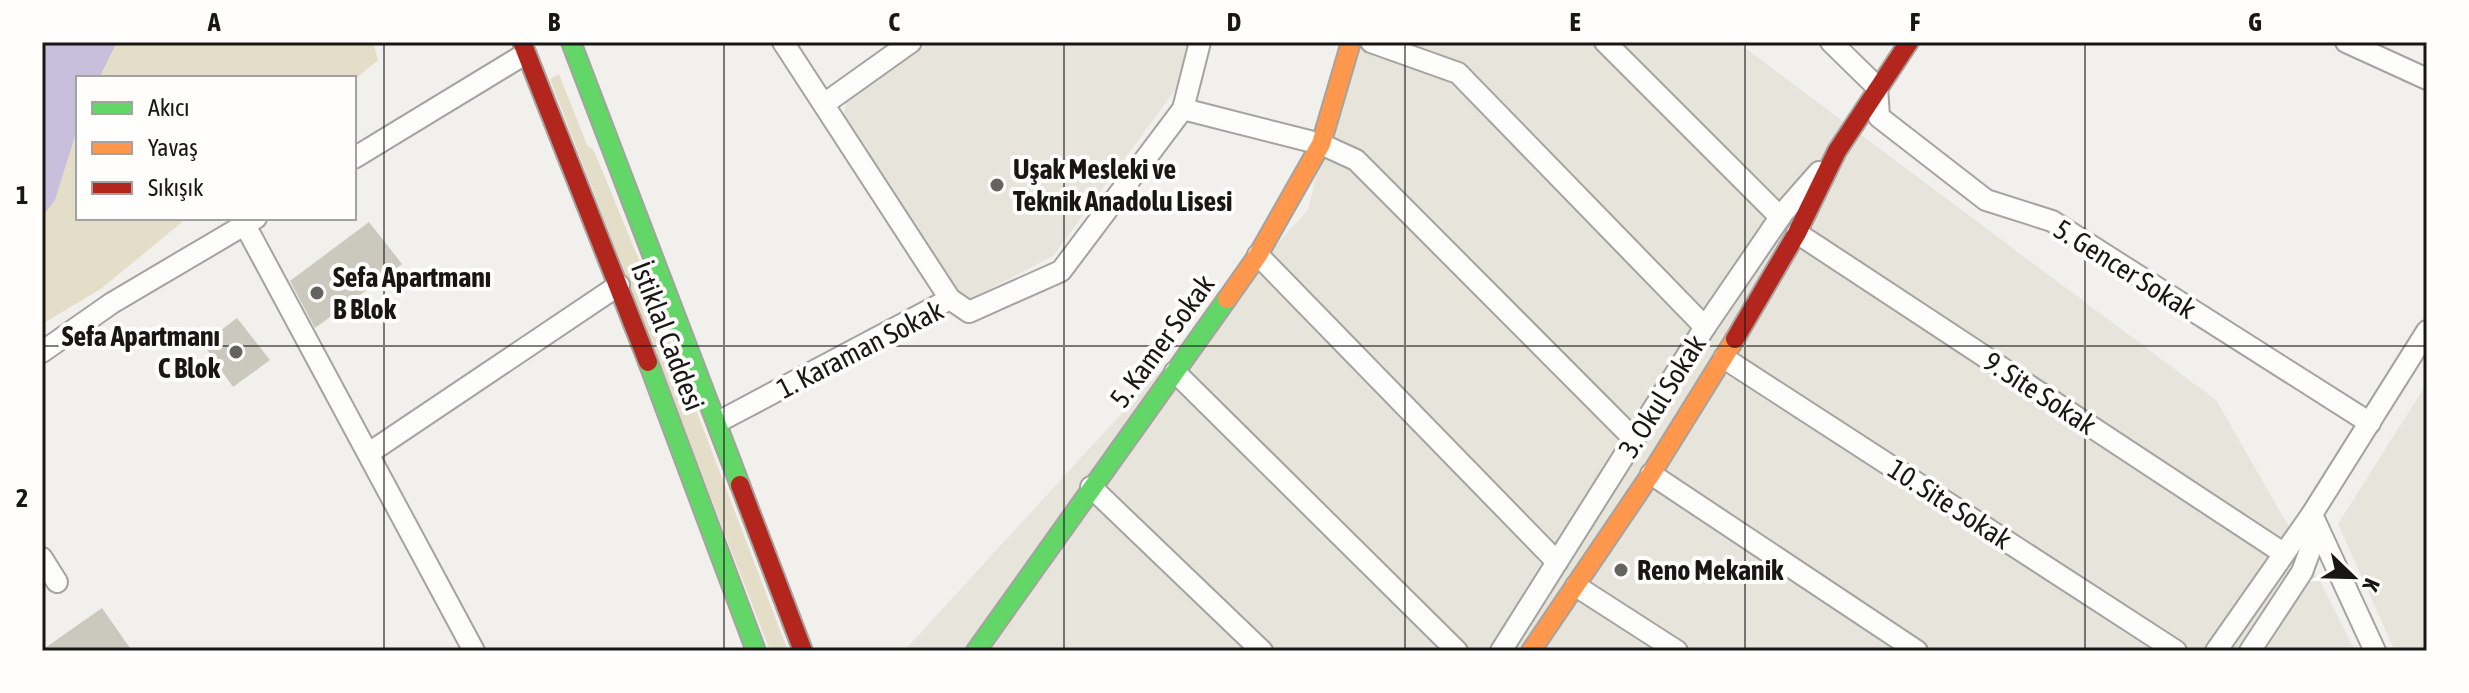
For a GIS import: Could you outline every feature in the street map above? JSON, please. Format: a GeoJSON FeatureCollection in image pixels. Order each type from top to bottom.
{"type":"FeatureCollection","features":[{"type":"Feature","properties":{"kind":"street"},"geometry":{"type":"LineString","coordinates":[[783,42],[950,299]]}},
{"type":"Feature","properties":{"kind":"street"},"geometry":{"type":"LineString","coordinates":[[824,104],[911,42]]}},
{"type":"Feature","properties":{"kind":"street","name":"1. Karaman Sokak"},"geometry":{"type":"LineString","coordinates":[[718,422],[950,299],[969,312],[1061,271],[1183,109],[1200,42]]}},
{"type":"Feature","properties":{"kind":"street","name":"5. Kamer Sokak"},"geometry":{"type":"LineString","coordinates":[[976,651],[1258,255],[1321,144],[1351,42]]}},
{"type":"Feature","properties":{"kind":"street"},"geometry":{"type":"LineString","coordinates":[[1371,42],[1458,73],[1705,327]]}},
{"type":"Feature","properties":{"kind":"street"},"geometry":{"type":"LineString","coordinates":[[1605,42],[1780,217]]}},
{"type":"Feature","properties":{"kind":"street"},"geometry":{"type":"LineString","coordinates":[[1831,42],[1877,87]]}},
{"type":"Feature","properties":{"kind":"street","name":"3. Okul Sokak"},"geometry":{"type":"LineString","coordinates":[[1531,651],[1651,474],[1724,358],[1797,233],[1837,151],[1909,42]]}},
{"type":"Feature","properties":{"kind":"street"},"geometry":{"type":"LineString","coordinates":[[2346,42],[2427,79]]}},
{"type":"Feature","properties":{"kind":"street"},"geometry":{"type":"LineString","coordinates":[[356,157],[550,46]]}},
{"type":"Feature","properties":{"kind":"street","name":"İstiklal Caddesi"},"geometry":{"type":"LineString","coordinates":[[550,46],[619,285],[756,651]]}},
{"type":"Feature","properties":{"kind":"street","name":"İstiklal Caddesi"},"geometry":{"type":"LineString","coordinates":[[550,46],[718,422],[803,651]]}},
{"type":"Feature","properties":{"kind":"street","name":"5. Gencer Sokak"},"geometry":{"type":"LineString","coordinates":[[1877,87],[1879,117],[1986,200],[2052,221],[2370,423]]}},
{"type":"Feature","properties":{"kind":"street"},"geometry":{"type":"LineString","coordinates":[[1183,109],[1321,144],[1356,160],[1634,439]]}},
{"type":"Feature","properties":{"kind":"street","name":"3. Okul Sokak"},"geometry":{"type":"LineString","coordinates":[[1501,651],[1705,327],[1780,217],[1837,151]]}},
{"type":"Feature","properties":{"kind":"street"},"geometry":{"type":"LineString","coordinates":[[42,352],[112,303],[250,221],[474,651]]}},
{"type":"Feature","properties":{"kind":"street","name":"9. Site Sokak"},"geometry":{"type":"LineString","coordinates":[[1797,233],[2283,553]]}},
{"type":"Feature","properties":{"kind":"street"},"geometry":{"type":"LineString","coordinates":[[1258,255],[1557,562]]}},
{"type":"Feature","properties":{"kind":"street"},"geometry":{"type":"LineString","coordinates":[[369,453],[619,285]]}},
{"type":"Feature","properties":{"kind":"street"},"geometry":{"type":"LineString","coordinates":[[2216,651],[2312,514],[2427,331]]}},
{"type":"Feature","properties":{"kind":"street","name":"10. Site Sokak"},"geometry":{"type":"LineString","coordinates":[[1724,358],[2176,651]]}},
{"type":"Feature","properties":{"kind":"street"},"geometry":{"type":"LineString","coordinates":[[1175,372],[1457,651]]}},
{"type":"Feature","properties":{"kind":"street"},"geometry":{"type":"LineString","coordinates":[[1651,474],[1917,651]]}},
{"type":"Feature","properties":{"kind":"street"},"geometry":{"type":"LineString","coordinates":[[1091,487],[1262,651]]}},
{"type":"Feature","properties":{"kind":"street"},"geometry":{"type":"LineString","coordinates":[[2250,651],[2302,572],[2312,545],[2312,514]]}},
{"type":"Feature","properties":{"kind":"street"},"geometry":{"type":"LineString","coordinates":[[2312,514],[2375,651]]}},
{"type":"Feature","properties":{"kind":"street"},"geometry":{"type":"LineString","coordinates":[[42,558],[57,582]]}},
{"type":"Feature","properties":{"kind":"street"},"geometry":{"type":"LineString","coordinates":[[1576,586],[1677,651]]}},
{"type":"Feature","properties":{"kind":"shaded area"},"geometry":{"type":"Polygon","coordinates":[[[42,42],[373,42],[378,60],[356,78],[76,76],[76,220],[185,220],[102,288],[42,324],[42,42]]]}},
{"type":"Feature","properties":{"kind":"shaded area"},"geometry":{"type":"Polygon","coordinates":[[[42,42],[117,42],[100,76],[76,76],[76,132],[55,200],[42,217],[42,42]]]}},
{"type":"Feature","properties":{"kind":"shaded area","name":"Uşak Mesleki ve Teknik Anadolu Lisesi"},"geometry":{"type":"Polygon","coordinates":[[[931,42],[1188,42],[1176,89],[1053,256],[963,303],[844,114],[847,100],[931,42]]]}},
{"type":"Feature","properties":{"kind":"shaded area"},"geometry":{"type":"Polygon","coordinates":[[[1348,42],[1737,42],[2216,400],[2320,581],[2355,651],[904,651],[1308,210],[1348,42]]]}},
{"type":"Feature","properties":{"kind":"shaded area"},"geometry":{"type":"Polygon","coordinates":[[[559,74],[639,260],[788,651],[770,651],[550,79],[559,74]]]}},
{"type":"Feature","properties":{"kind":"shaded area"},"geometry":{"type":"Polygon","coordinates":[[[2427,383],[2427,651],[2395,651],[2338,524],[2427,383]]]}},
{"type":"Feature","properties":{"kind":"building"},"geometry":{"type":"Polygon","coordinates":[[[369,222],[402,264],[315,328],[290,281],[369,222]]]}},
{"type":"Feature","properties":{"kind":"building","name":"Sefa Apartmanı C Blok"},"geometry":{"type":"Polygon","coordinates":[[[237,318],[270,360],[233,387],[203,344],[237,318]]]}},
{"type":"Feature","properties":{"kind":"building"},"geometry":{"type":"Polygon","coordinates":[[[102,608],[132,651],[42,651],[42,650],[102,608]]]}},
{"type":"Feature","properties":{"kind":"traffic: fast"},"geometry":{"type":"LineString","coordinates":[[571,42],[740,485]]}},
{"type":"Feature","properties":{"kind":"traffic: fast"},"geometry":{"type":"LineString","coordinates":[[976,651],[1227,299]]}},
{"type":"Feature","properties":{"kind":"traffic: fast"},"geometry":{"type":"LineString","coordinates":[[648,362],[756,651]]}},
{"type":"Feature","properties":{"kind":"traffic: slow"},"geometry":{"type":"LineString","coordinates":[[1227,299],[1258,255],[1321,144],[1351,42]]}},
{"type":"Feature","properties":{"kind":"traffic: slow"},"geometry":{"type":"LineString","coordinates":[[1531,651],[1651,474],[1735,339]]}},
{"type":"Feature","properties":{"kind":"traffic: jam"},"geometry":{"type":"LineString","coordinates":[[522,42],[648,362]]}},
{"type":"Feature","properties":{"kind":"traffic: jam"},"geometry":{"type":"LineString","coordinates":[[1735,339],[1797,233],[1837,151],[1909,42]]}},
{"type":"Feature","properties":{"kind":"traffic: jam"},"geometry":{"type":"LineString","coordinates":[[740,485],[803,651]]}},
{"type":"Feature","properties":{"kind":"place","name":"Uşak Mesleki ve Teknik Anadolu Lisesi"},"geometry":{"type":"Point","coordinates":[997,185]}},
{"type":"Feature","properties":{"kind":"place","name":"Sefa Apartmanı B Blok"},"geometry":{"type":"Point","coordinates":[317,293]}},
{"type":"Feature","properties":{"kind":"place","name":"Sefa Apartmanı C Blok"},"geometry":{"type":"Point","coordinates":[236,352]}},
{"type":"Feature","properties":{"kind":"place","name":"Reno Mekanik"},"geometry":{"type":"Point","coordinates":[1621,570]}}]}
